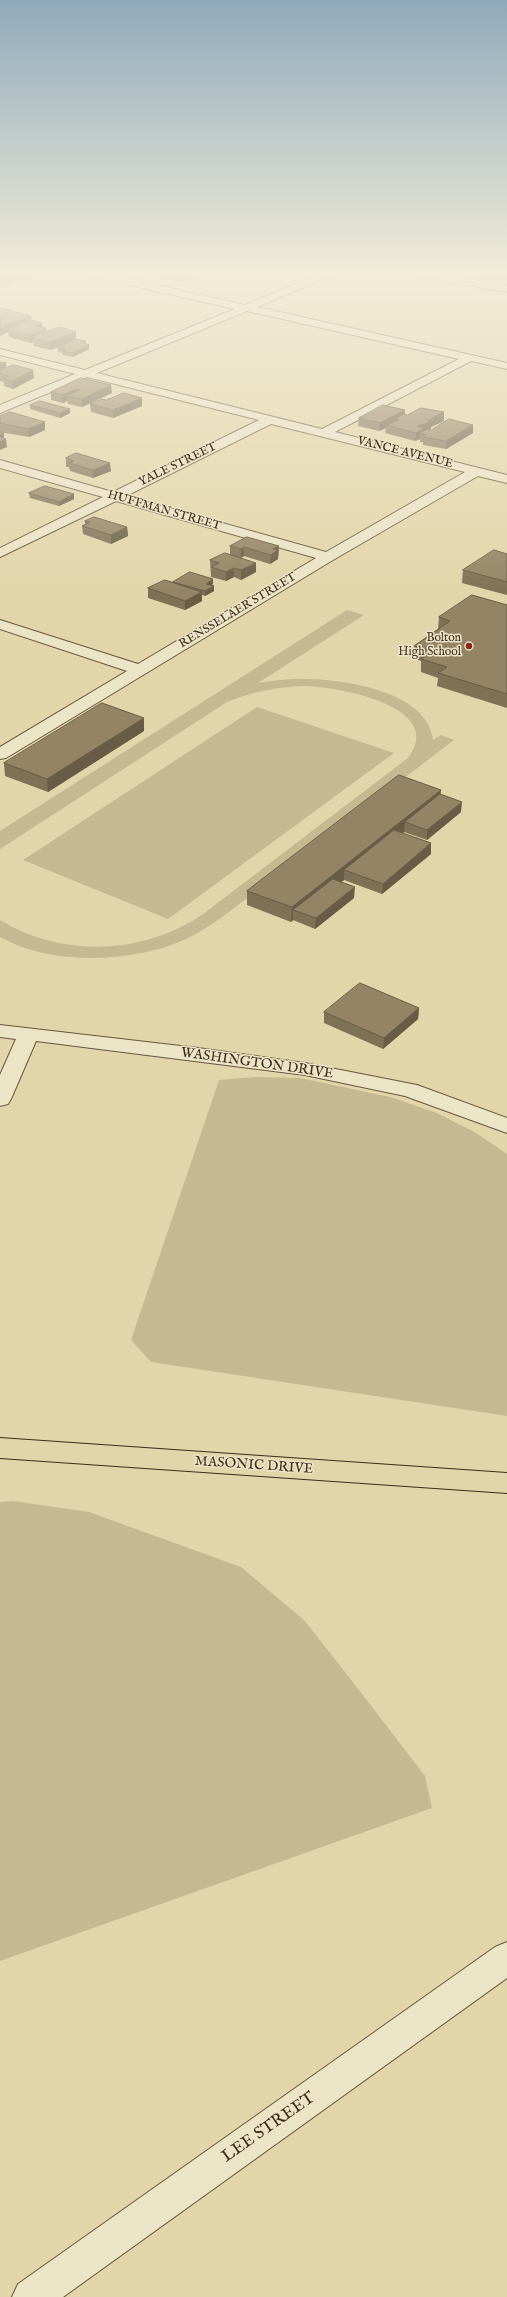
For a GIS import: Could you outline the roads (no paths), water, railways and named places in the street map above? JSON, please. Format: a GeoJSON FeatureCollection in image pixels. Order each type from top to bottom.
{"type":"FeatureCollection","features":[{"type":"Feature","properties":{"kind":"main road","name":"MASONIC DRIVE"},"geometry":{"type":"LineString","coordinates":[[0,1448],[507,1483]]}},
{"type":"Feature","properties":{"kind":"street"},"geometry":{"type":"LineString","coordinates":[[0,409],[72,378]]}},
{"type":"Feature","properties":{"kind":"street","name":"VANCE AVENUE"},"geometry":{"type":"LineString","coordinates":[[105,378],[507,479]]}},
{"type":"Feature","properties":{"kind":"street"},"geometry":{"type":"LineString","coordinates":[[324,433],[430,378]]}},
{"type":"Feature","properties":{"kind":"street","name":"YALE STREET"},"geometry":{"type":"LineString","coordinates":[[0,553],[270,420]]}},
{"type":"Feature","properties":{"kind":"street","name":"HUFFMAN STREET"},"geometry":{"type":"LineString","coordinates":[[0,464],[328,557]]}},
{"type":"Feature","properties":{"kind":"street","name":"RENSSELAER STREET"},"geometry":{"type":"LineString","coordinates":[[0,754],[328,557],[477,471]]}},
{"type":"Feature","properties":{"kind":"street"},"geometry":{"type":"LineString","coordinates":[[0,624],[140,670]]}},
{"type":"Feature","properties":{"kind":"street","name":"WASHINGTON DRIVE"},"geometry":{"type":"LineString","coordinates":[[0,1031],[198,1054],[305,1069],[410,1090],[507,1126]]}},
{"type":"Feature","properties":{"kind":"street"},"geometry":{"type":"LineString","coordinates":[[0,1099],[28,1035]]}},
{"type":"Feature","properties":{"kind":"street","name":"LEE STREET"},"geometry":{"type":"LineString","coordinates":[[31,2297],[507,1958]]}},
{"type":"Feature","properties":{"kind":"place","name":"Bolton High School"},"geometry":{"type":"Point","coordinates":[469,646]}}]}
